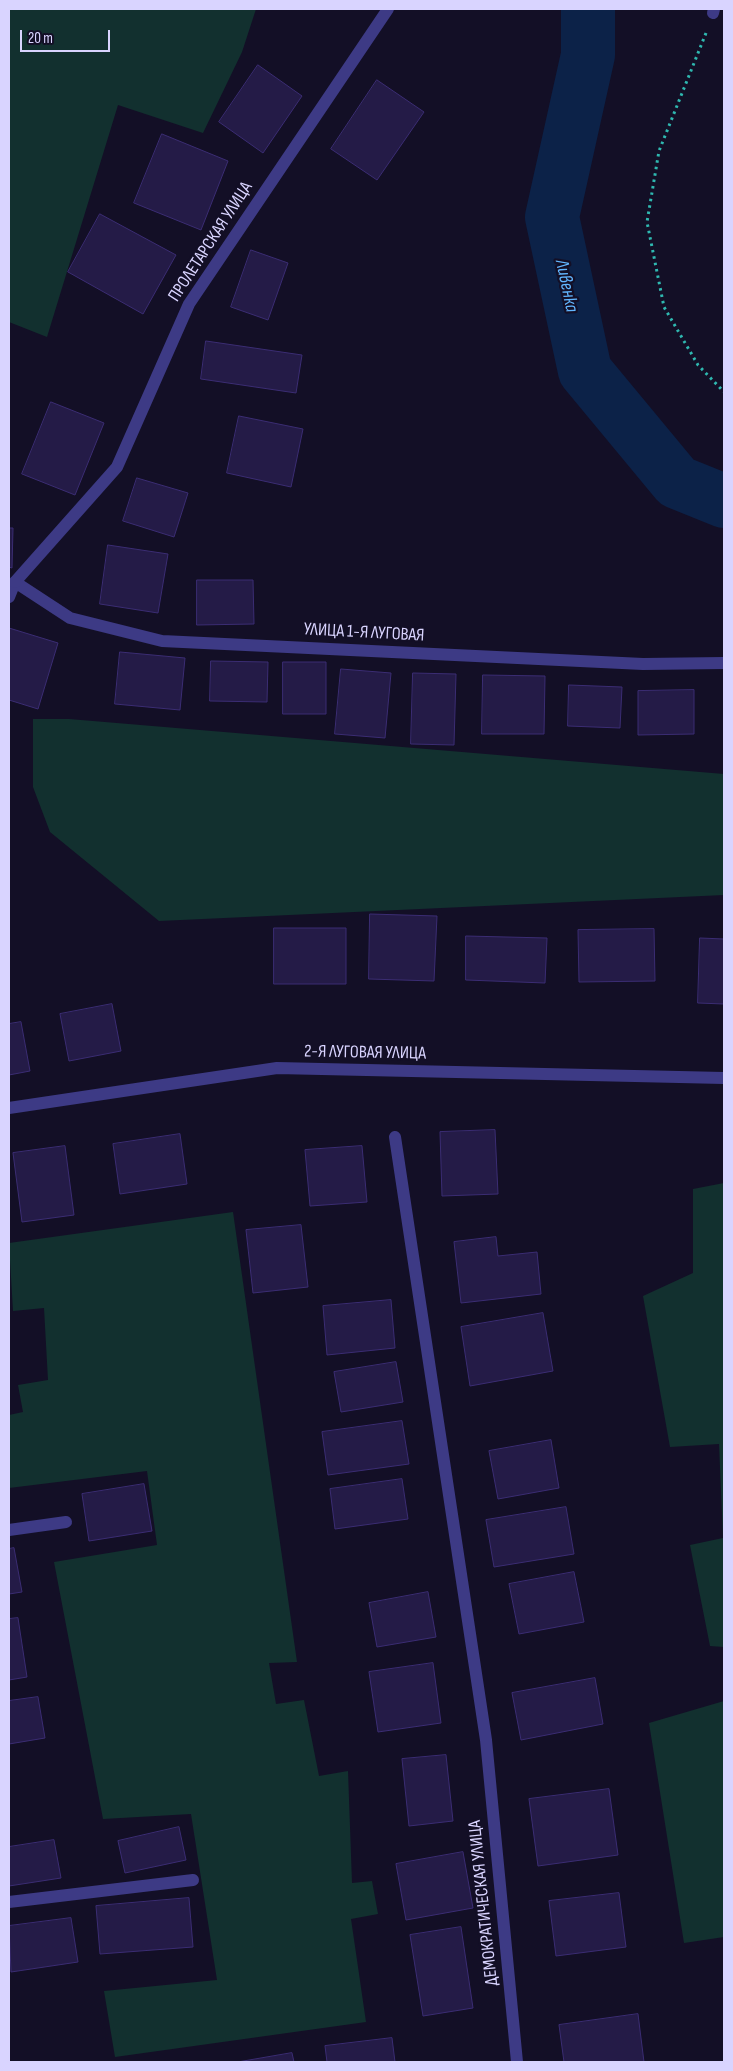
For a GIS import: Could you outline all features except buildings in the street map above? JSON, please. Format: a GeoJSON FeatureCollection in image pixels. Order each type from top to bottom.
{"type":"FeatureCollection","features":[{"type":"Feature","properties":{"kind":"street","name":"ПРОЛЕТАРСКАЯ УЛИЦА"},"geometry":{"type":"LineString","coordinates":[[9,597],[12,583],[117,467],[189,304],[388,9]]}},
{"type":"Feature","properties":{"kind":"street","name":"УЛИЦА 1-Я ЛУГОВАЯ"},"geometry":{"type":"LineString","coordinates":[[12,583],[70,618],[162,641],[634,664],[724,663]]}},
{"type":"Feature","properties":{"kind":"street","name":"2-Я ЛУГОВАЯ УЛИЦА"},"geometry":{"type":"LineString","coordinates":[[9,1108],[277,1068],[724,1078]]}},
{"type":"Feature","properties":{"kind":"street","name":"ДЕМОКРАТИЧЕСКАЯ УЛИЦА"},"geometry":{"type":"LineString","coordinates":[[395,1137],[486,1740],[517,2062]]}},
{"type":"Feature","properties":{"kind":"street"},"geometry":{"type":"LineString","coordinates":[[9,1530],[66,1522]]}},
{"type":"Feature","properties":{"kind":"street"},"geometry":{"type":"LineString","coordinates":[[9,1902],[193,1880]]}},
{"type":"Feature","properties":{"kind":"path"},"geometry":{"type":"LineString","coordinates":[[713,11],[659,151],[647,222],[664,307],[698,366],[724,392]]}},
{"type":"Feature","properties":{"kind":"green space"},"geometry":{"type":"Polygon","coordinates":[[[10,9],[256,9],[242,52],[203,133],[118,105],[47,337],[9,322],[10,9]]]}},
{"type":"Feature","properties":{"kind":"green space"},"geometry":{"type":"Polygon","coordinates":[[[33,719],[69,719],[724,774],[724,895],[159,921],[50,832],[33,787],[33,719]]]}},
{"type":"Feature","properties":{"kind":"green space"},"geometry":{"type":"Polygon","coordinates":[[[724,1183],[724,1647],[710,1646],[690,1545],[723,1538],[719,1444],[670,1447],[643,1296],[693,1273],[693,1189],[724,1183]]]}},
{"type":"Feature","properties":{"kind":"green space"},"geometry":{"type":"Polygon","coordinates":[[[233,1212],[297,1662],[269,1663],[276,1704],[304,1700],[319,1776],[348,1771],[352,1883],[372,1881],[378,1914],[351,1919],[366,2022],[115,2057],[104,1991],[217,1980],[191,1814],[103,1819],[54,1562],[157,1545],[147,1471],[9,1488],[9,1415],[23,1412],[18,1385],[48,1380],[44,1308],[13,1311],[9,1243],[233,1212]]]}},
{"type":"Feature","properties":{"kind":"green space"},"geometry":{"type":"Polygon","coordinates":[[[724,1701],[724,1937],[684,1943],[649,1723],[724,1701]]]}},
{"type":"Feature","properties":{"kind":"waterway","name":"Ливенка"},"geometry":{"type":"LineString","coordinates":[[588,9],[588,55],[552,217],[585,371],[677,482],[724,501]]}}]}
